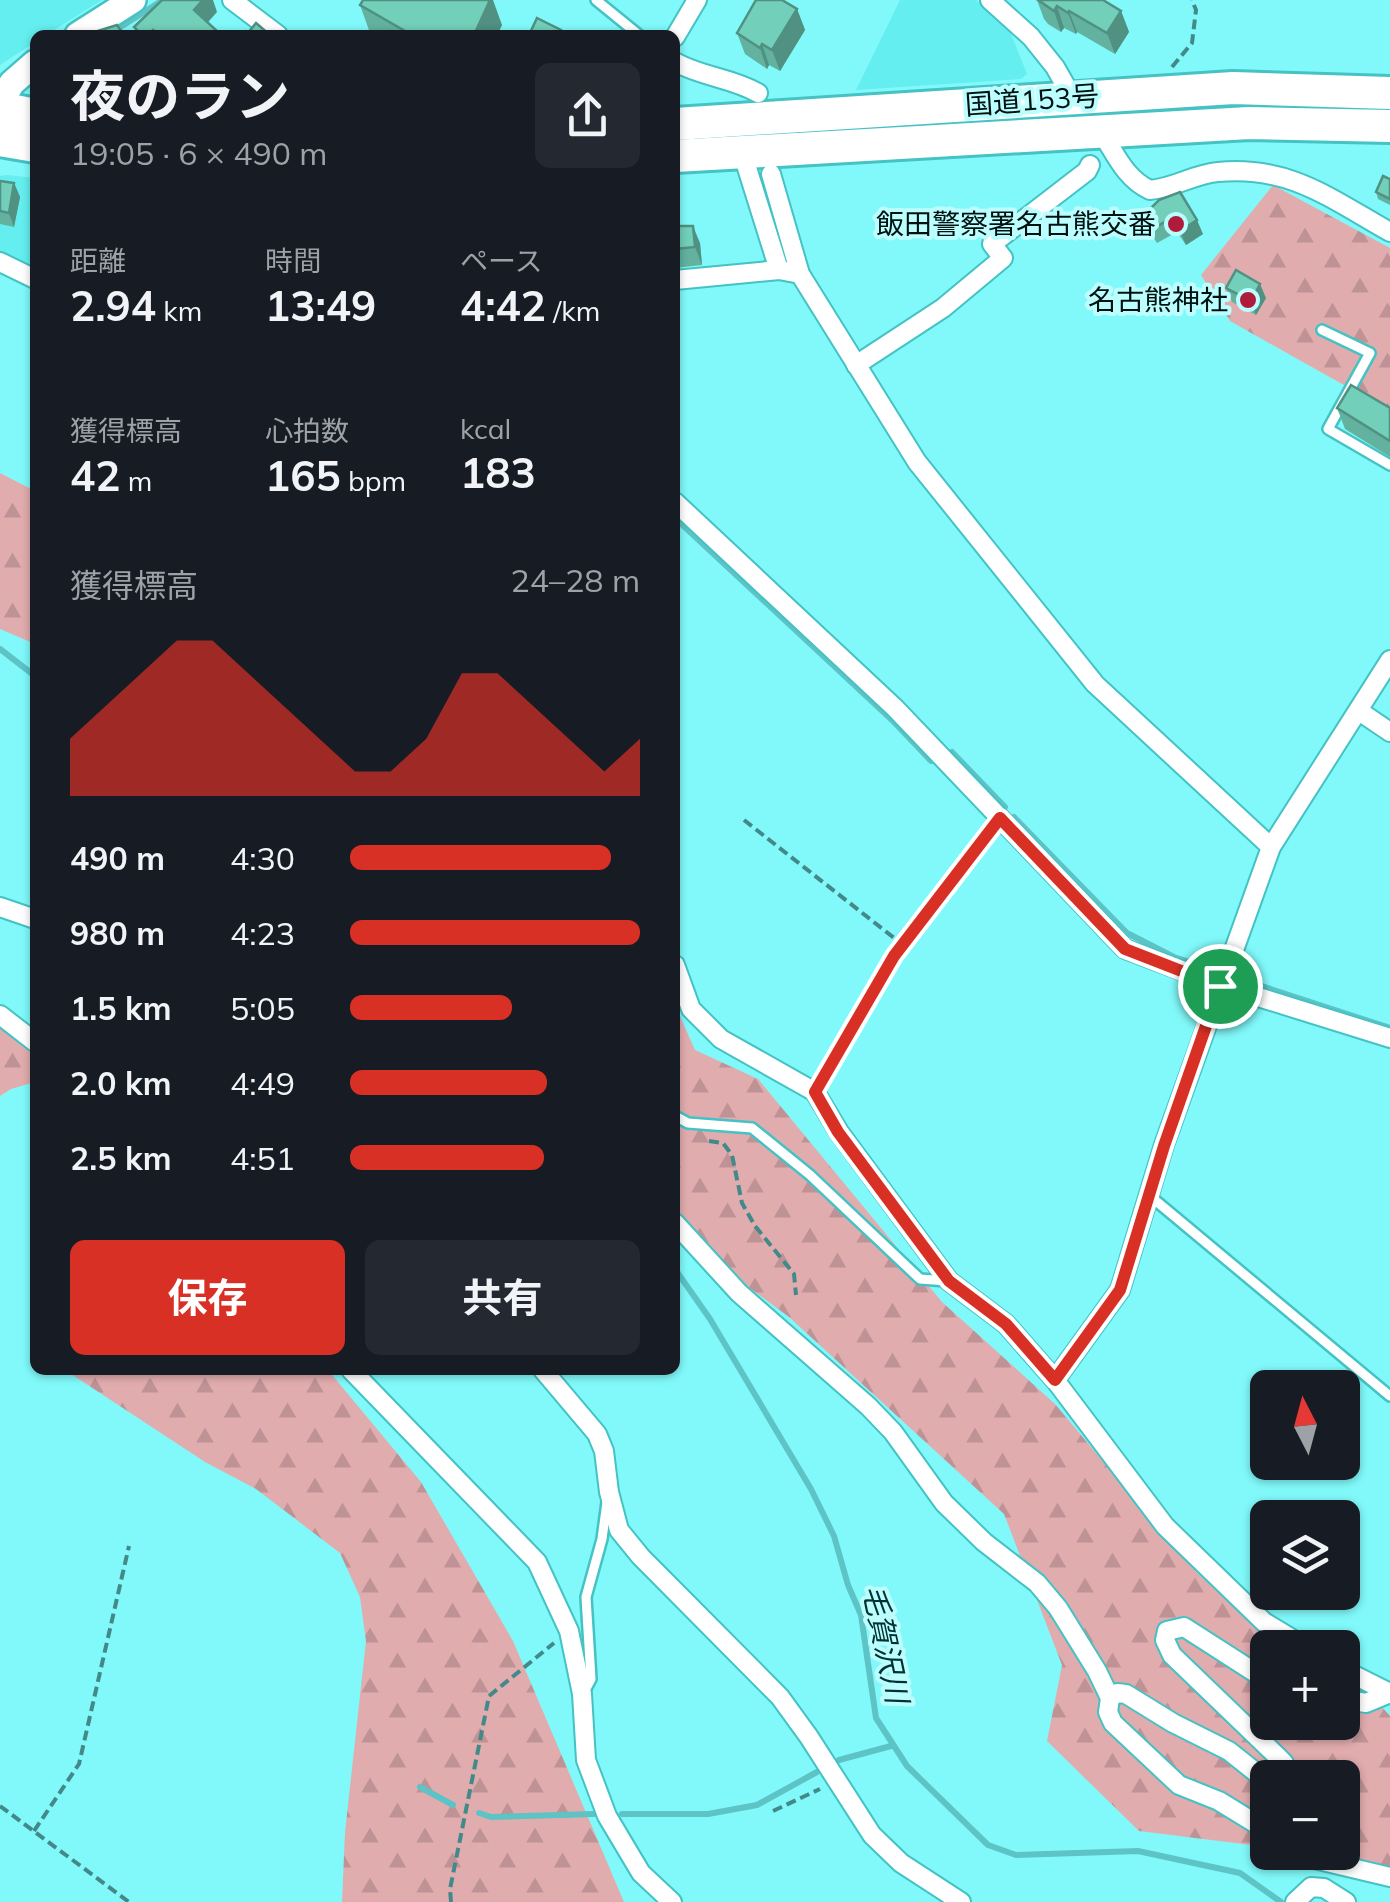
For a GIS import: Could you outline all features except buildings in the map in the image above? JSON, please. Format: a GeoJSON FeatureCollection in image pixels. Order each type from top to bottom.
{"type":"FeatureCollection","features":[{"type":"Feature","properties":{"kind":"highway","name":"国道153号"},"geometry":{"type":"LineString","coordinates":[[680,124],[1233,88],[1390,93]]}},
{"type":"Feature","properties":{"kind":"highway"},"geometry":{"type":"LineString","coordinates":[[0,105],[30,114]]}},
{"type":"Feature","properties":{"kind":"highway","name":"国道153号"},"geometry":{"type":"LineString","coordinates":[[680,156],[1249,123],[1390,126]]}},
{"type":"Feature","properties":{"kind":"highway"},"geometry":{"type":"LineString","coordinates":[[0,140],[30,145]]}},
{"type":"Feature","properties":{"kind":"street"},"geometry":{"type":"LineString","coordinates":[[86,30],[134,0]]}},
{"type":"Feature","properties":{"kind":"street"},"geometry":{"type":"LineString","coordinates":[[232,0],[271,30]]}},
{"type":"Feature","properties":{"kind":"street"},"geometry":{"type":"LineString","coordinates":[[679,30],[698,0]]}},
{"type":"Feature","properties":{"kind":"street"},"geometry":{"type":"LineString","coordinates":[[990,0],[1032,37],[1071,97],[1102,133],[1126,173],[1150,190],[1215,172],[1291,177],[1390,232]]}},
{"type":"Feature","properties":{"kind":"street"},"geometry":{"type":"LineString","coordinates":[[680,65],[758,93]]}},
{"type":"Feature","properties":{"kind":"street"},"geometry":{"type":"LineString","coordinates":[[0,105],[12,83],[30,68]]}},
{"type":"Feature","properties":{"kind":"street"},"geometry":{"type":"LineString","coordinates":[[742,152],[779,270]]}},
{"type":"Feature","properties":{"kind":"street"},"geometry":{"type":"LineString","coordinates":[[856,365],[943,308],[1003,258],[992,244],[1090,165]]}},
{"type":"Feature","properties":{"kind":"street"},"geometry":{"type":"LineString","coordinates":[[770,174],[800,274],[916,462],[1095,684],[1271,847]]}},
{"type":"Feature","properties":{"kind":"street"},"geometry":{"type":"LineString","coordinates":[[0,262],[30,277]]}},
{"type":"Feature","properties":{"kind":"street"},"geometry":{"type":"LineString","coordinates":[[680,280],[779,270],[800,274]]}},
{"type":"Feature","properties":{"kind":"street"},"geometry":{"type":"LineString","coordinates":[[680,507],[895,708],[1125,949],[1220,986],[1390,1038]]}},
{"type":"Feature","properties":{"kind":"street"},"geometry":{"type":"LineString","coordinates":[[1055,1380],[1120,1290],[1220,986],[1271,847],[1390,660]]}},
{"type":"Feature","properties":{"kind":"street"},"geometry":{"type":"LineString","coordinates":[[1359,711],[1390,732]]}},
{"type":"Feature","properties":{"kind":"street"},"geometry":{"type":"LineString","coordinates":[[0,907],[30,917]]}},
{"type":"Feature","properties":{"kind":"street"},"geometry":{"type":"LineString","coordinates":[[680,979],[691,1009],[721,1040],[815,1092],[838,1132],[949,1281],[1006,1324],[1055,1380],[1165,1526],[1264,1622],[1277,1630]]}},
{"type":"Feature","properties":{"kind":"street"},"geometry":{"type":"LineString","coordinates":[[0,1016],[30,1038]]}},
{"type":"Feature","properties":{"kind":"street"},"geometry":{"type":"LineString","coordinates":[[680,1228],[739,1292],[893,1432],[944,1503],[984,1542],[1037,1583],[1058,1608],[1110,1698],[1108,1712],[1114,1722],[1179,1785],[1219,1801],[1250,1820]]}},
{"type":"Feature","properties":{"kind":"street"},"geometry":{"type":"LineString","coordinates":[[356,1375],[537,1562],[569,1631],[582,1694],[586,1760],[606,1816],[641,1873],[672,1902]]}},
{"type":"Feature","properties":{"kind":"street"},"geometry":{"type":"LineString","coordinates":[[548,1375],[597,1434],[604,1451],[618,1530],[780,1697],[872,1835],[901,1863],[961,1902]]}},
{"type":"Feature","properties":{"kind":"street"},"geometry":{"type":"LineString","coordinates":[[1250,1669],[1184,1627],[1168,1631],[1165,1640],[1172,1655],[1250,1730]]}},
{"type":"Feature","properties":{"kind":"street"},"geometry":{"type":"LineString","coordinates":[[1360,1678],[1390,1693]]}},
{"type":"Feature","properties":{"kind":"street"},"geometry":{"type":"LineString","coordinates":[[1360,1702],[1390,1693]]}},
{"type":"Feature","properties":{"kind":"street"},"geometry":{"type":"LineString","coordinates":[[1110,1698],[1126,1694],[1173,1723],[1229,1750],[1250,1767]]}},
{"type":"Feature","properties":{"kind":"street"},"geometry":{"type":"LineString","coordinates":[[1260,1740],[1281,1760]]}},
{"type":"Feature","properties":{"kind":"street"},"geometry":{"type":"LineString","coordinates":[[1358,1870],[1390,1878]]}},
{"type":"Feature","properties":{"kind":"street"},"geometry":{"type":"LineString","coordinates":[[1296,1900],[1311,1887],[1324,1888],[1346,1902]]}},
{"type":"Feature","properties":{"kind":"lane"},"geometry":{"type":"LineString","coordinates":[[596,0],[632,30]]}},
{"type":"Feature","properties":{"kind":"lane"},"geometry":{"type":"LineString","coordinates":[[1322,330],[1370,353],[1328,429],[1390,465]]}},
{"type":"Feature","properties":{"kind":"lane"},"geometry":{"type":"LineString","coordinates":[[680,1119],[688,1123],[752,1128],[810,1175],[920,1279],[949,1281]]}},
{"type":"Feature","properties":{"kind":"lane"},"geometry":{"type":"LineString","coordinates":[[1150,1196],[1390,1396]]}},
{"type":"Feature","properties":{"kind":"lane"},"geometry":{"type":"LineString","coordinates":[[582,1694],[591,1679],[586,1596],[602,1538],[609,1492]]}},
{"type":"Feature","properties":{"kind":"path"},"geometry":{"type":"LineString","coordinates":[[1167,76],[1192,43],[1196,10],[1192,0]]}},
{"type":"Feature","properties":{"kind":"path"},"geometry":{"type":"LineString","coordinates":[[815,1092],[902,945],[1000,818]]}},
{"type":"Feature","properties":{"kind":"path"},"geometry":{"type":"LineString","coordinates":[[744,820],[902,945]]}},
{"type":"Feature","properties":{"kind":"path"},"geometry":{"type":"LineString","coordinates":[[688,1123],[692,1134],[722,1143],[732,1155],[742,1203],[755,1226],[794,1274],[796,1295]]}},
{"type":"Feature","properties":{"kind":"path"},"geometry":{"type":"LineString","coordinates":[[34,1831],[79,1764],[129,1546]]}},
{"type":"Feature","properties":{"kind":"path"},"geometry":{"type":"LineString","coordinates":[[451,1902],[450,1889],[488,1696],[569,1631]]}},
{"type":"Feature","properties":{"kind":"path"},"geometry":{"type":"LineString","coordinates":[[773,1811],[837,1780]]}},
{"type":"Feature","properties":{"kind":"path"},"geometry":{"type":"LineString","coordinates":[[0,1806],[128,1902]]}},
{"type":"Feature","properties":{"kind":"shaded area"},"geometry":{"type":"Polygon","coordinates":[[[0,0],[102,0],[54,30],[30,30],[30,45],[0,65],[0,0]]]}},
{"type":"Feature","properties":{"kind":"shaded area"},"geometry":{"type":"Polygon","coordinates":[[[900,0],[976,0],[1009,29],[1027,74],[1021,79],[856,90],[900,0]]]}},
{"type":"Feature","properties":{"kind":"shaded area"},"geometry":{"type":"Polygon","coordinates":[[[0,176],[30,177],[30,264],[0,253],[0,176]]]}},
{"type":"Feature","properties":{"kind":"green space"},"geometry":{"type":"Polygon","coordinates":[[[1273,185],[1390,248],[1390,411],[1230,321],[1201,275],[1273,185]]]}},
{"type":"Feature","properties":{"kind":"green space"},"geometry":{"type":"Polygon","coordinates":[[[0,473],[30,488],[30,642],[0,629],[0,473]]]}},
{"type":"Feature","properties":{"kind":"green space"},"geometry":{"type":"Polygon","coordinates":[[[0,1015],[30,1038],[30,1083],[0,1096],[0,1015]]]}},
{"type":"Feature","properties":{"kind":"green space"},"geometry":{"type":"Polygon","coordinates":[[[680,1016],[695,1050],[758,1079],[942,1302],[1055,1404],[1196,1572],[1266,1630],[1250,1630],[1250,1740],[1360,1740],[1360,1682],[1390,1716],[1390,1872],[1360,1861],[1360,1760],[1250,1760],[1250,1845],[1139,1831],[1047,1741],[1062,1665],[1004,1514],[789,1317],[680,1237],[680,1016]]]}},
{"type":"Feature","properties":{"kind":"green space"},"geometry":{"type":"Polygon","coordinates":[[[73,1375],[332,1375],[421,1482],[513,1641],[624,1902],[342,1902],[345,1832],[366,1641],[360,1597],[340,1553],[256,1489],[205,1462],[73,1375]]]}},
{"type":"Feature","properties":{"kind":"waterway"},"geometry":{"type":"LineString","coordinates":[[116,30],[163,0]]}},
{"type":"Feature","properties":{"kind":"waterway"},"geometry":{"type":"LineString","coordinates":[[680,523],[931,761]]}},
{"type":"Feature","properties":{"kind":"waterway","name":"毛賀沢川"},"geometry":{"type":"LineString","coordinates":[[0,649],[30,672]]}},
{"type":"Feature","properties":{"kind":"waterway"},"geometry":{"type":"LineString","coordinates":[[952,752],[1005,807]]}},
{"type":"Feature","properties":{"kind":"waterway"},"geometry":{"type":"LineString","coordinates":[[1014,817],[1127,933],[1174,957],[1218,971]]}},
{"type":"Feature","properties":{"kind":"waterway"},"geometry":{"type":"LineString","coordinates":[[1237,978],[1390,1028]]}},
{"type":"Feature","properties":{"kind":"waterway","name":"毛賀沢川"},"geometry":{"type":"LineString","coordinates":[[680,1276],[710,1319],[811,1489],[834,1536],[861,1615],[876,1718],[907,1766],[988,1845],[1016,1855],[1138,1851],[1240,1873],[1281,1902]]}},
{"type":"Feature","properties":{"kind":"waterway"},"geometry":{"type":"LineString","coordinates":[[839,1760],[891,1746]]}},
{"type":"Feature","properties":{"kind":"waterway"},"geometry":{"type":"LineString","coordinates":[[622,1814],[708,1814],[757,1805],[817,1772]]}},
{"type":"Feature","properties":{"kind":"waterway"},"geometry":{"type":"LineString","coordinates":[[420,1787],[453,1805]]}},
{"type":"Feature","properties":{"kind":"waterway"},"geometry":{"type":"LineString","coordinates":[[479,1813],[491,1817],[594,1814]]}},
{"type":"Feature","properties":{"kind":"place","name":"飯田警察署名古熊交番"},"geometry":{"type":"Point","coordinates":[1176,224]}},
{"type":"Feature","properties":{"kind":"place","name":"名古熊神社"},"geometry":{"type":"Point","coordinates":[1248,300]}},
{"type":"Feature","properties":{"kind":"route"},"geometry":{"type":"LineString","coordinates":[[1000,818],[1125,949],[1220,986],[1164,1146],[1120,1290],[1055,1380],[1006,1324],[949,1281],[838,1132],[815,1092],[894,956],[1000,818]]}}]}
